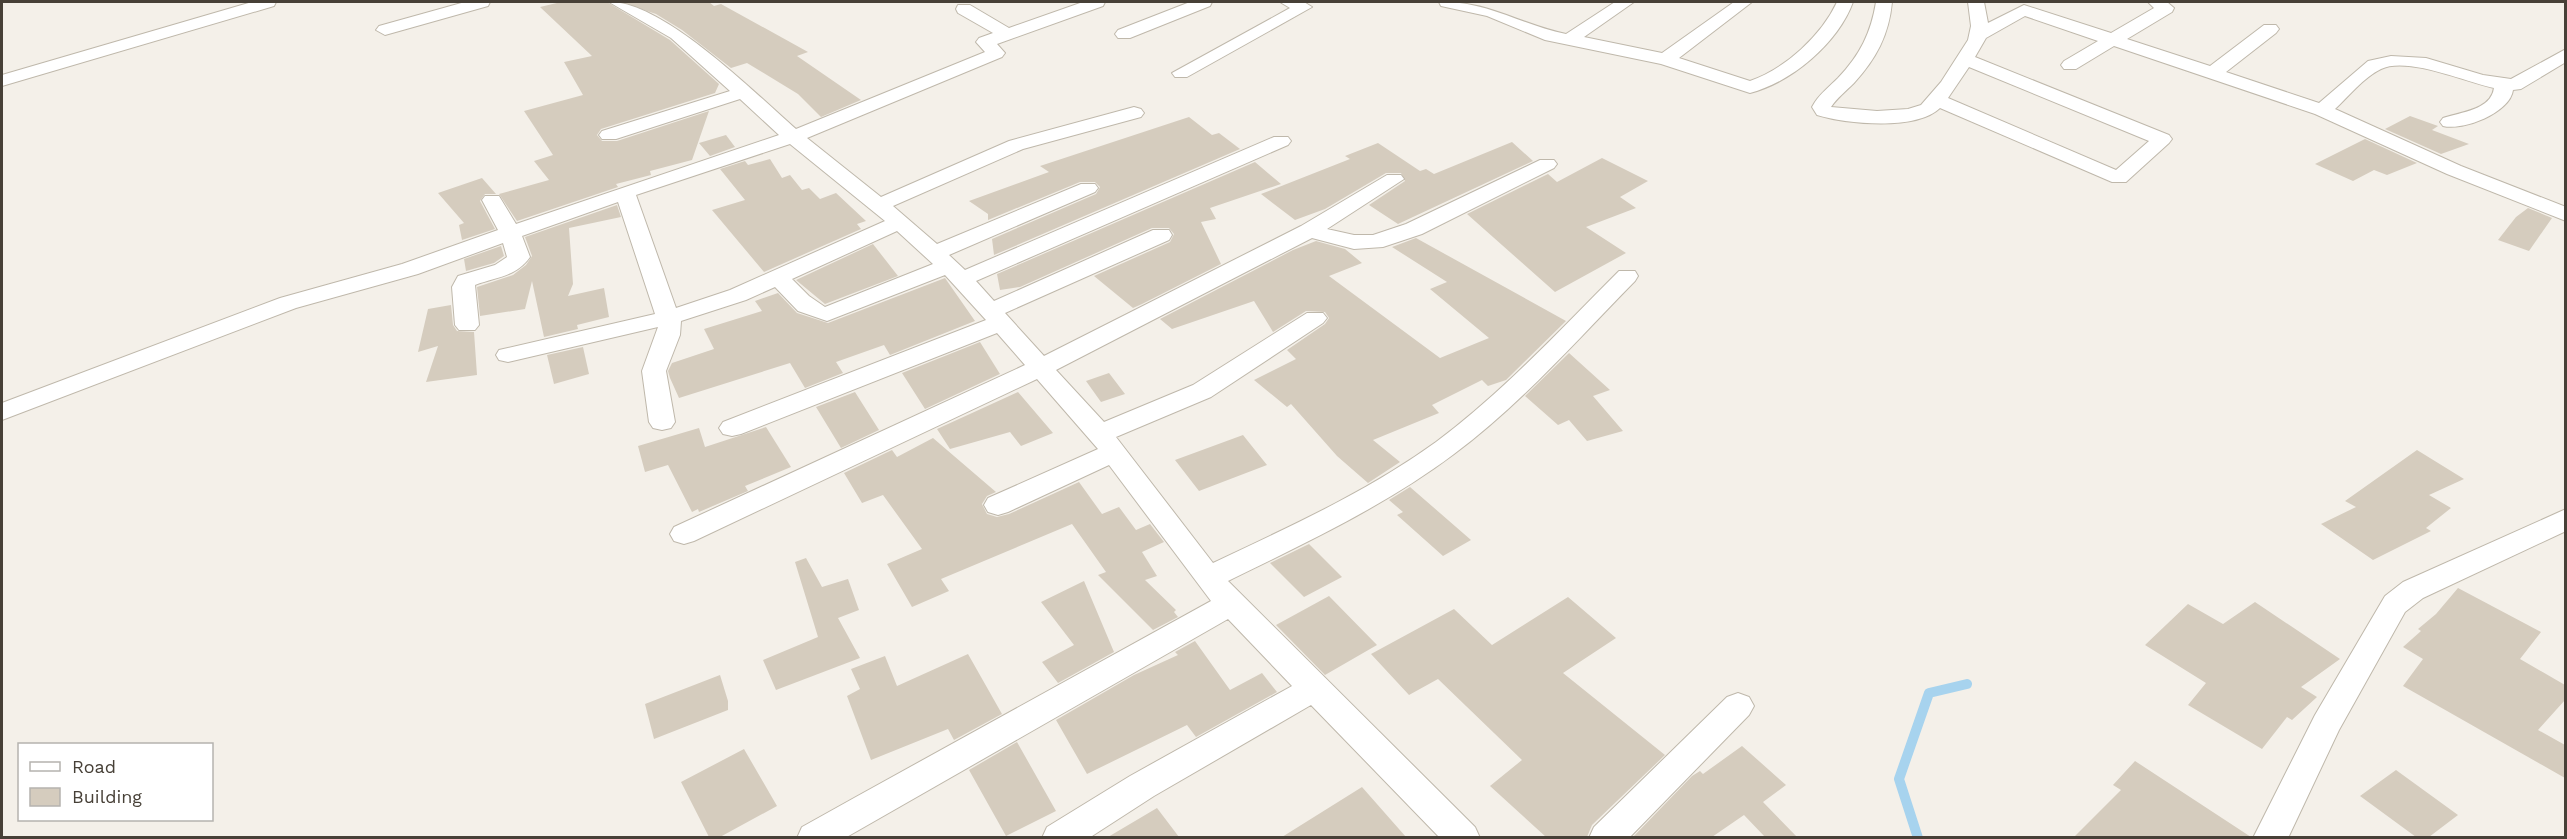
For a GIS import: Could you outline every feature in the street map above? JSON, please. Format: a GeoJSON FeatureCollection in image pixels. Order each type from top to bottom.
{"type":"FeatureCollection","features":[{"type":"Feature","properties":{"kind":"street"},"geometry":{"type":"LineString","coordinates":[[200,2],[216,17]]}},
{"type":"Feature","properties":{"kind":"street"},"geometry":{"type":"LineString","coordinates":[[2,81],[268,2]]}},
{"type":"Feature","properties":{"kind":"street"},"geometry":{"type":"LineString","coordinates":[[385,30],[482,2]]}},
{"type":"Feature","properties":{"kind":"street"},"geometry":{"type":"LineString","coordinates":[[617,2],[677,34],[793,137],[900,222],[948,266],[997,316],[1107,444],[1208,578],[1231,604],[1463,837]]}},
{"type":"Feature","properties":{"kind":"street"},"geometry":{"type":"LineString","coordinates":[[1053,2],[1070,11]]}},
{"type":"Feature","properties":{"kind":"street"},"geometry":{"type":"LineString","coordinates":[[2,412],[288,303],[410,269],[626,192],[793,137],[996,53],[985,42],[1097,2]]}},
{"type":"Feature","properties":{"kind":"street"},"geometry":{"type":"LineString","coordinates":[[1130,37],[1205,2]]}},
{"type":"Feature","properties":{"kind":"street"},"geometry":{"type":"LineString","coordinates":[[1181,73],[1305,7],[1288,2]]}},
{"type":"Feature","properties":{"kind":"street"},"geometry":{"type":"LineString","coordinates":[[1447,2],[1492,12],[1551,36],[1665,59],[1741,86],[1759,86],[1784,71],[1829,29],[1839,17],[1845,2]]}},
{"type":"Feature","properties":{"kind":"street"},"geometry":{"type":"LineString","coordinates":[[1492,12],[1512,2]]}},
{"type":"Feature","properties":{"kind":"street"},"geometry":{"type":"LineString","coordinates":[[1568,40],[1626,2]]}},
{"type":"Feature","properties":{"kind":"street"},"geometry":{"type":"LineString","coordinates":[[1665,59],[1744,2]]}},
{"type":"Feature","properties":{"kind":"street"},"geometry":{"type":"LineString","coordinates":[[1884,2],[1879,35],[1865,61],[1821,107],[1831,114],[1856,117],[1917,114],[1927,110],[1939,101],[1980,34],[2032,6],[2115,41],[2322,110],[2454,170],[2565,215]]}},
{"type":"Feature","properties":{"kind":"street"},"geometry":{"type":"LineString","coordinates":[[1976,2],[1980,34]]}},
{"type":"Feature","properties":{"kind":"street"},"geometry":{"type":"LineString","coordinates":[[2070,65],[2115,41],[2166,8],[2156,2]]}},
{"type":"Feature","properties":{"kind":"street"},"geometry":{"type":"LineString","coordinates":[[964,9],[1007,34]]}},
{"type":"Feature","properties":{"kind":"street"},"geometry":{"type":"LineString","coordinates":[[2213,73],[2270,29]]}},
{"type":"Feature","properties":{"kind":"street"},"geometry":{"type":"LineString","coordinates":[[2322,110],[2374,65],[2384,61],[2417,63],[2504,85],[2521,82],[2565,54]]}},
{"type":"Feature","properties":{"kind":"street"},"geometry":{"type":"LineString","coordinates":[[1939,101],[2119,178],[2162,139],[1964,59]]}},
{"type":"Feature","properties":{"kind":"street"},"geometry":{"type":"LineString","coordinates":[[2450,122],[2491,109],[2502,99],[2504,85]]}},
{"type":"Feature","properties":{"kind":"street"},"geometry":{"type":"LineString","coordinates":[[609,135],[744,92]]}},
{"type":"Feature","properties":{"kind":"street"},"geometry":{"type":"LineString","coordinates":[[879,205],[1016,145],[1134,113]]}},
{"type":"Feature","properties":{"kind":"street"},"geometry":{"type":"LineString","coordinates":[[779,278],[801,301],[817,313],[827,314],[1281,141]]}},
{"type":"Feature","properties":{"kind":"street"},"geometry":{"type":"LineString","coordinates":[[1309,231],[1354,242],[1375,242],[1414,229],[1547,164]]}},
{"type":"Feature","properties":{"kind":"street"},"geometry":{"type":"LineString","coordinates":[[684,534],[1042,367],[1309,231],[1394,179]]}},
{"type":"Feature","properties":{"kind":"street"},"geometry":{"type":"LineString","coordinates":[[948,266],[1088,188]]}},
{"type":"Feature","properties":{"kind":"street"},"geometry":{"type":"LineString","coordinates":[[626,192],[667,318],[669,333],[655,363],[654,376],[662,422]]}},
{"type":"Feature","properties":{"kind":"street"},"geometry":{"type":"LineString","coordinates":[[467,325],[463,286],[466,281],[517,263],[519,257],[510,232],[492,200]]}},
{"type":"Feature","properties":{"kind":"street"},"geometry":{"type":"LineString","coordinates":[[508,355],[667,318],[738,295],[900,222]]}},
{"type":"Feature","properties":{"kind":"street"},"geometry":{"type":"LineString","coordinates":[[732,428],[997,316],[1161,236]]}},
{"type":"Feature","properties":{"kind":"street"},"geometry":{"type":"LineString","coordinates":[[1208,578],[1304,531],[1418,467],[1520,383],[1627,276]]}},
{"type":"Feature","properties":{"kind":"street"},"geometry":{"type":"LineString","coordinates":[[998,504],[1202,391],[1315,318]]}},
{"type":"Feature","properties":{"kind":"street"},"geometry":{"type":"LineString","coordinates":[[2270,837],[2326,724],[2395,604],[2412,590],[2565,519]]}},
{"type":"Feature","properties":{"kind":"street"},"geometry":{"type":"LineString","coordinates":[[814,837],[947,760],[1016,725],[1231,604]]}},
{"type":"Feature","properties":{"kind":"street"},"geometry":{"type":"LineString","coordinates":[[1059,837],[1143,786],[1315,688]]}},
{"type":"Feature","properties":{"kind":"street"},"geometry":{"type":"LineString","coordinates":[[1606,837],[1738,706]]}},
{"type":"Feature","properties":{"kind":"building"},"geometry":{"type":"Polygon","coordinates":[[[561,2],[607,2],[670,40],[719,84],[715,93],[601,129],[597,135],[602,141],[617,141],[709,111],[692,160],[650,171],[651,175],[616,184],[618,187],[517,221],[499,194],[549,180],[534,161],[553,155],[524,111],[583,95],[564,62],[592,56],[540,7],[561,2]]]}},
{"type":"Feature","properties":{"kind":"building"},"geometry":{"type":"Polygon","coordinates":[[[620,2],[709,2],[714,6],[721,4],[808,52],[797,56],[861,100],[821,117],[798,94],[747,63],[731,68],[682,30],[656,14],[620,2]]]}},
{"type":"Feature","properties":{"kind":"building"},"geometry":{"type":"Polygon","coordinates":[[[2410,116],[2438,126],[2432,130],[2469,144],[2441,154],[2385,129],[2410,116]]]}},
{"type":"Feature","properties":{"kind":"building"},"geometry":{"type":"Polygon","coordinates":[[[1189,117],[1212,135],[1219,133],[1240,149],[994,255],[992,239],[1096,194],[1100,187],[1095,182],[1080,182],[988,220],[988,214],[969,201],[1049,172],[1040,166],[1189,117]]]}},
{"type":"Feature","properties":{"kind":"building"},"geometry":{"type":"Polygon","coordinates":[[[726,135],[735,147],[710,156],[699,143],[726,135]]]}},
{"type":"Feature","properties":{"kind":"building"},"geometry":{"type":"Polygon","coordinates":[[[2365,139],[2417,163],[2387,175],[2374,170],[2353,181],[2315,164],[2365,139]]]}},
{"type":"Feature","properties":{"kind":"building"},"geometry":{"type":"Polygon","coordinates":[[[1512,142],[1533,161],[1398,224],[1369,205],[1405,181],[1401,173],[1386,173],[1325,209],[1295,220],[1261,194],[1350,159],[1345,156],[1378,143],[1420,171],[1426,169],[1434,174],[1512,142]]]}},
{"type":"Feature","properties":{"kind":"building"},"geometry":{"type":"Polygon","coordinates":[[[1602,158],[1648,181],[1620,197],[1636,208],[1586,227],[1626,253],[1555,292],[1467,214],[1548,174],[1557,182],[1602,158]]]}},
{"type":"Feature","properties":{"kind":"building"},"geometry":{"type":"Polygon","coordinates":[[[770,159],[782,178],[790,175],[802,190],[809,188],[820,199],[836,193],[866,221],[857,224],[861,229],[764,272],[712,210],[745,200],[720,169],[745,161],[748,165],[770,159]]]}},
{"type":"Feature","properties":{"kind":"building"},"geometry":{"type":"Polygon","coordinates":[[[1255,162],[1281,184],[1210,208],[1216,219],[1201,222],[1221,264],[1142,304],[1133,308],[1094,276],[1170,242],[1174,234],[1169,228],[1152,228],[1020,287],[1000,290],[997,274],[1255,162]]]}},
{"type":"Feature","properties":{"kind":"building"},"geometry":{"type":"Polygon","coordinates":[[[482,178],[496,194],[485,194],[480,201],[495,229],[462,240],[459,225],[464,223],[438,193],[482,178]]]}},
{"type":"Feature","properties":{"kind":"building"},"geometry":{"type":"Polygon","coordinates":[[[617,205],[621,217],[569,228],[573,284],[568,296],[604,288],[609,317],[577,325],[578,329],[544,337],[532,281],[525,309],[480,316],[477,287],[513,275],[526,265],[532,256],[525,237],[617,205]]]}},
{"type":"Feature","properties":{"kind":"building"},"geometry":{"type":"Polygon","coordinates":[[[2528,208],[2552,218],[2529,251],[2498,240],[2516,217],[2528,208]]]}},
{"type":"Feature","properties":{"kind":"building"},"geometry":{"type":"Polygon","coordinates":[[[1416,238],[1566,321],[1506,380],[1488,386],[1482,380],[1432,405],[1439,413],[1373,440],[1400,462],[1368,483],[1337,456],[1291,404],[1287,407],[1254,380],[1296,359],[1287,350],[1325,324],[1329,318],[1325,312],[1306,311],[1273,332],[1254,301],[1172,329],[1160,319],[1293,250],[1316,241],[1345,249],[1362,263],[1329,276],[1440,358],[1489,338],[1430,289],[1447,282],[1392,247],[1416,238]]]}},
{"type":"Feature","properties":{"kind":"building"},"geometry":{"type":"Polygon","coordinates":[[[873,244],[898,276],[825,304],[796,280],[873,244]]]}},
{"type":"Feature","properties":{"kind":"building"},"geometry":{"type":"Polygon","coordinates":[[[501,246],[504,256],[494,263],[466,271],[464,259],[501,246]]]}},
{"type":"Feature","properties":{"kind":"building"},"geometry":{"type":"Polygon","coordinates":[[[945,278],[975,321],[890,355],[884,345],[836,362],[843,373],[805,388],[790,363],[679,398],[670,378],[668,371],[672,363],[714,349],[704,329],[762,311],[755,301],[778,293],[797,313],[828,323],[945,278]]]}},
{"type":"Feature","properties":{"kind":"building"},"geometry":{"type":"Polygon","coordinates":[[[451,305],[453,325],[457,331],[474,332],[477,375],[426,382],[438,346],[418,352],[428,309],[451,305]]]}},
{"type":"Feature","properties":{"kind":"building"},"geometry":{"type":"Polygon","coordinates":[[[980,342],[1000,374],[925,409],[902,373],[980,342]]]}},
{"type":"Feature","properties":{"kind":"building"},"geometry":{"type":"Polygon","coordinates":[[[583,347],[589,374],[554,384],[547,355],[583,347]]]}},
{"type":"Feature","properties":{"kind":"building"},"geometry":{"type":"Polygon","coordinates":[[[1569,353],[1610,390],[1593,396],[1623,431],[1587,441],[1569,420],[1558,425],[1525,396],[1569,353]]]}},
{"type":"Feature","properties":{"kind":"building"},"geometry":{"type":"Polygon","coordinates":[[[1109,373],[1125,394],[1101,402],[1086,381],[1109,373]]]}},
{"type":"Feature","properties":{"kind":"building"},"geometry":{"type":"Polygon","coordinates":[[[855,392],[879,430],[841,448],[816,407],[855,392]]]}},
{"type":"Feature","properties":{"kind":"building"},"geometry":{"type":"Polygon","coordinates":[[[1018,392],[1053,433],[1021,446],[1010,432],[950,449],[937,429],[1018,392]]]}},
{"type":"Feature","properties":{"kind":"building"},"geometry":{"type":"Polygon","coordinates":[[[766,427],[791,467],[745,486],[748,491],[699,512],[698,509],[692,512],[668,465],[645,472],[638,446],[699,428],[705,447],[766,427]]]}},
{"type":"Feature","properties":{"kind":"building"},"geometry":{"type":"Polygon","coordinates":[[[1243,435],[1267,465],[1199,491],[1175,460],[1243,435]]]}},
{"type":"Feature","properties":{"kind":"building"},"geometry":{"type":"Polygon","coordinates":[[[933,438],[996,492],[987,496],[982,504],[987,514],[997,517],[1009,514],[1079,482],[1102,514],[1119,507],[1136,530],[1150,524],[1164,542],[1142,552],[1157,576],[1145,580],[1176,610],[1174,612],[1178,617],[1153,630],[1098,575],[1106,572],[1072,524],[941,579],[949,591],[912,607],[887,564],[922,549],[883,495],[862,503],[844,473],[892,450],[897,457],[933,438]]]}},
{"type":"Feature","properties":{"kind":"building"},"geometry":{"type":"Polygon","coordinates":[[[2417,450],[2464,479],[2429,495],[2451,508],[2426,528],[2431,531],[2373,560],[2321,524],[2356,507],[2345,501],[2417,450]]]}},
{"type":"Feature","properties":{"kind":"building"},"geometry":{"type":"Polygon","coordinates":[[[1410,487],[1471,540],[1443,556],[1397,515],[1403,512],[1389,500],[1410,487]]]}},
{"type":"Feature","properties":{"kind":"building"},"geometry":{"type":"Polygon","coordinates":[[[1309,544],[1342,577],[1304,597],[1270,563],[1309,544]]]}},
{"type":"Feature","properties":{"kind":"building"},"geometry":{"type":"Polygon","coordinates":[[[806,558],[822,587],[848,579],[859,610],[838,618],[860,658],[776,690],[763,660],[818,637],[795,562],[806,558]]]}},
{"type":"Feature","properties":{"kind":"building"},"geometry":{"type":"Polygon","coordinates":[[[1084,581],[1114,652],[1058,683],[1042,662],[1074,645],[1041,602],[1084,581]]]}},
{"type":"Feature","properties":{"kind":"building"},"geometry":{"type":"Polygon","coordinates":[[[2458,588],[2541,632],[2520,659],[2565,685],[2565,700],[2538,730],[2565,745],[2565,778],[2403,686],[2423,659],[2403,647],[2421,631],[2418,629],[2436,614],[2458,588]]]}},
{"type":"Feature","properties":{"kind":"building"},"geometry":{"type":"Polygon","coordinates":[[[1329,596],[1377,645],[1325,675],[1276,625],[1329,596]]]}},
{"type":"Feature","properties":{"kind":"building"},"geometry":{"type":"Polygon","coordinates":[[[1568,597],[1616,638],[1563,673],[1665,755],[1592,825],[1587,837],[1546,837],[1490,786],[1522,760],[1438,679],[1409,695],[1371,654],[1454,609],[1492,645],[1568,597]]]}},
{"type":"Feature","properties":{"kind":"building"},"geometry":{"type":"Polygon","coordinates":[[[2255,602],[2340,659],[2301,687],[2317,697],[2292,720],[2287,717],[2262,749],[2188,705],[2206,683],[2145,645],[2188,604],[2223,624],[2255,602]]]}},
{"type":"Feature","properties":{"kind":"building"},"geometry":{"type":"Polygon","coordinates":[[[1195,641],[1230,690],[1262,673],[1277,692],[1196,737],[1187,725],[1087,774],[1056,720],[1134,675],[1178,655],[1175,652],[1195,641]]]}},
{"type":"Feature","properties":{"kind":"building"},"geometry":{"type":"Polygon","coordinates":[[[968,654],[1002,714],[954,740],[948,729],[871,760],[847,696],[860,689],[851,669],[885,656],[897,686],[968,654]]]}},
{"type":"Feature","properties":{"kind":"building"},"geometry":{"type":"Polygon","coordinates":[[[720,675],[728,701],[728,710],[654,739],[645,704],[720,675]]]}},
{"type":"Feature","properties":{"kind":"building"},"geometry":{"type":"Polygon","coordinates":[[[1017,742],[1056,811],[1006,836],[969,770],[1017,742]]]}},
{"type":"Feature","properties":{"kind":"building"},"geometry":{"type":"Polygon","coordinates":[[[1742,746],[1786,785],[1763,802],[1797,837],[1765,837],[1744,815],[1712,837],[1633,837],[1692,776],[1700,771],[1703,774],[1742,746]]]}},
{"type":"Feature","properties":{"kind":"building"},"geometry":{"type":"Polygon","coordinates":[[[744,749],[777,806],[720,837],[709,837],[681,782],[744,749]]]}},
{"type":"Feature","properties":{"kind":"building"},"geometry":{"type":"Polygon","coordinates":[[[2135,761],[2251,837],[2074,837],[2121,790],[2113,785],[2135,761]]]}},
{"type":"Feature","properties":{"kind":"building"},"geometry":{"type":"Polygon","coordinates":[[[2396,770],[2458,815],[2429,837],[2416,837],[2360,796],[2396,770]]]}},
{"type":"Feature","properties":{"kind":"building"},"geometry":{"type":"Polygon","coordinates":[[[1362,787],[1406,837],[1282,837],[1362,787]]]}},
{"type":"Feature","properties":{"kind":"building"},"geometry":{"type":"Polygon","coordinates":[[[1157,808],[1179,837],[1108,837],[1157,808]]]}},
{"type":"Feature","properties":{"kind":"waterway"},"geometry":{"type":"LineString","coordinates":[[1918,838],[1899,779],[1929,693],[1967,684]]}}]}
